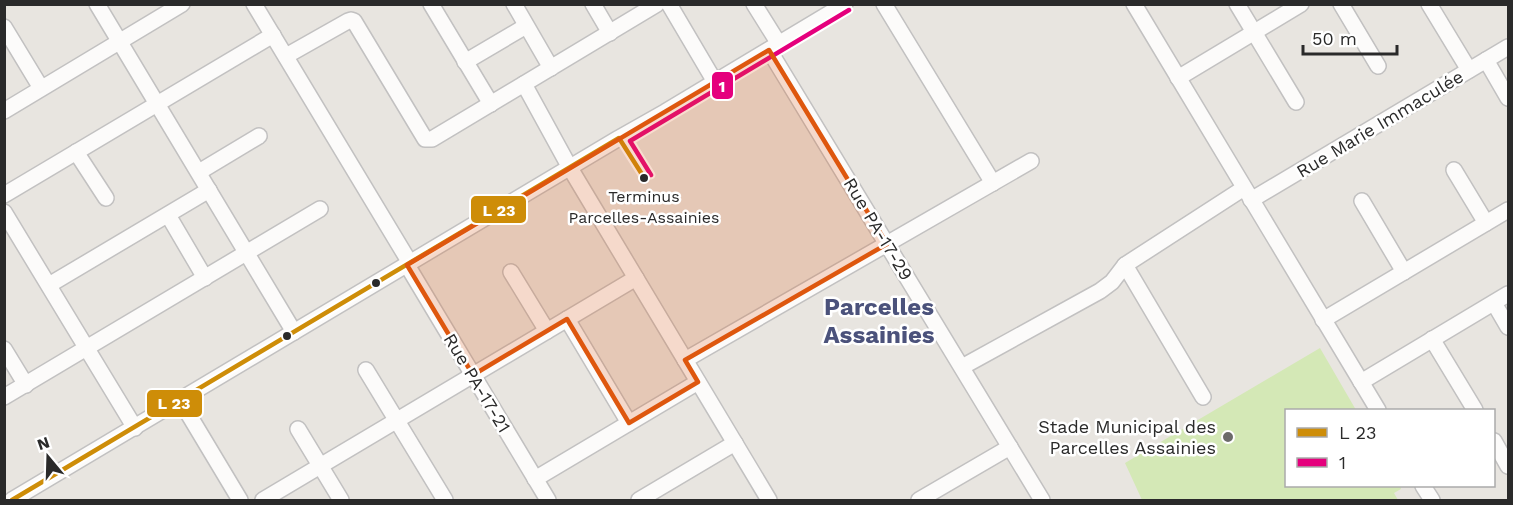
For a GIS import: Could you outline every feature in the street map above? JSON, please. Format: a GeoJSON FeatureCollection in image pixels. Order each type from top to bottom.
{"type":"FeatureCollection","features":[{"type":"Feature","properties":{"kind":"street"},"geometry":{"type":"LineString","coordinates":[[97,4],[294,332]]}},
{"type":"Feature","properties":{"kind":"street"},"geometry":{"type":"LineString","coordinates":[[4,111],[182,4]]}},
{"type":"Feature","properties":{"kind":"street","name":"Rue PA-17-21"},"geometry":{"type":"LineString","coordinates":[[254,4],[548,501]]}},
{"type":"Feature","properties":{"kind":"street"},"geometry":{"type":"LineString","coordinates":[[431,4],[491,104]]}},
{"type":"Feature","properties":{"kind":"street"},"geometry":{"type":"LineString","coordinates":[[514,4],[551,68]]}},
{"type":"Feature","properties":{"kind":"street"},"geometry":{"type":"LineString","coordinates":[[593,4],[610,33]]}},
{"type":"Feature","properties":{"kind":"street"},"geometry":{"type":"LineString","coordinates":[[286,56],[351,20],[354,21],[425,139],[432,139],[657,4]]}},
{"type":"Feature","properties":{"kind":"street"},"geometry":{"type":"LineString","coordinates":[[669,4],[715,82]]}},
{"type":"Feature","properties":{"kind":"street","name":"Rue PA-17-29"},"geometry":{"type":"LineString","coordinates":[[754,4],[774,47],[887,244],[1040,500]]}},
{"type":"Feature","properties":{"kind":"street"},"geometry":{"type":"LineString","coordinates":[[884,4],[993,183]]}},
{"type":"Feature","properties":{"kind":"street"},"geometry":{"type":"LineString","coordinates":[[1134,4],[1377,409]]}},
{"type":"Feature","properties":{"kind":"street"},"geometry":{"type":"LineString","coordinates":[[1237,4],[1296,102]]}},
{"type":"Feature","properties":{"kind":"street"},"geometry":{"type":"LineString","coordinates":[[1178,78],[1301,4]]}},
{"type":"Feature","properties":{"kind":"street"},"geometry":{"type":"LineString","coordinates":[[1341,4],[1378,66]]}},
{"type":"Feature","properties":{"kind":"street"},"geometry":{"type":"LineString","coordinates":[[1429,4],[1469,70]]}},
{"type":"Feature","properties":{"kind":"street"},"geometry":{"type":"LineString","coordinates":[[12,501],[29,496],[180,400],[843,5]]}},
{"type":"Feature","properties":{"kind":"street"},"geometry":{"type":"LineString","coordinates":[[465,62],[526,26]]}},
{"type":"Feature","properties":{"kind":"street"},"geometry":{"type":"LineString","coordinates":[[4,27],[41,88]]}},
{"type":"Feature","properties":{"kind":"street"},"geometry":{"type":"LineString","coordinates":[[4,195],[273,35]]}},
{"type":"Feature","properties":{"kind":"street","name":"Rue Marie Immaculée"},"geometry":{"type":"LineString","coordinates":[[962,367],[1100,291],[1112,282],[1125,265],[1509,47]]}},
{"type":"Feature","properties":{"kind":"street"},"geometry":{"type":"LineString","coordinates":[[1486,60],[1509,98]]}},
{"type":"Feature","properties":{"kind":"street"},"geometry":{"type":"LineString","coordinates":[[524,84],[570,168],[769,501]]}},
{"type":"Feature","properties":{"kind":"street"},"geometry":{"type":"LineString","coordinates":[[198,172],[259,136]]}},
{"type":"Feature","properties":{"kind":"street"},"geometry":{"type":"LineString","coordinates":[[76,152],[106,198]]}},
{"type":"Feature","properties":{"kind":"street"},"geometry":{"type":"LineString","coordinates":[[685,360],[1031,161]]}},
{"type":"Feature","properties":{"kind":"street"},"geometry":{"type":"LineString","coordinates":[[1454,170],[1486,223]]}},
{"type":"Feature","properties":{"kind":"street"},"geometry":{"type":"LineString","coordinates":[[49,285],[209,190]]}},
{"type":"Feature","properties":{"kind":"street"},"geometry":{"type":"LineString","coordinates":[[1362,201],[1404,272]]}},
{"type":"Feature","properties":{"kind":"street"},"geometry":{"type":"LineString","coordinates":[[4,397],[320,209]]}},
{"type":"Feature","properties":{"kind":"street"},"geometry":{"type":"LineString","coordinates":[[1323,320],[1509,210]]}},
{"type":"Feature","properties":{"kind":"street"},"geometry":{"type":"LineString","coordinates":[[4,212],[135,428]]}},
{"type":"Feature","properties":{"kind":"street"},"geometry":{"type":"LineString","coordinates":[[168,214],[205,278]]}},
{"type":"Feature","properties":{"kind":"street"},"geometry":{"type":"LineString","coordinates":[[1125,265],[1203,397]]}},
{"type":"Feature","properties":{"kind":"street"},"geometry":{"type":"LineString","coordinates":[[511,272],[547,331]]}},
{"type":"Feature","properties":{"kind":"street"},"geometry":{"type":"LineString","coordinates":[[263,501],[636,278]]}},
{"type":"Feature","properties":{"kind":"street"},"geometry":{"type":"LineString","coordinates":[[1361,382],[1509,294]]}},
{"type":"Feature","properties":{"kind":"street"},"geometry":{"type":"LineString","coordinates":[[1494,303],[1509,327]]}},
{"type":"Feature","properties":{"kind":"street"},"geometry":{"type":"LineString","coordinates":[[567,319],[629,423]]}},
{"type":"Feature","properties":{"kind":"street"},"geometry":{"type":"LineString","coordinates":[[1432,339],[1474,409]]}},
{"type":"Feature","properties":{"kind":"street"},"geometry":{"type":"LineString","coordinates":[[4,349],[26,385]]}},
{"type":"Feature","properties":{"kind":"street"},"geometry":{"type":"LineString","coordinates":[[366,370],[445,501]]}},
{"type":"Feature","properties":{"kind":"street"},"geometry":{"type":"LineString","coordinates":[[535,479],[698,382]]}},
{"type":"Feature","properties":{"kind":"street"},"geometry":{"type":"LineString","coordinates":[[180,400],[240,501]]}},
{"type":"Feature","properties":{"kind":"street"},"geometry":{"type":"LineString","coordinates":[[298,429],[341,501]]}},
{"type":"Feature","properties":{"kind":"street"},"geometry":{"type":"LineString","coordinates":[[639,501],[735,443]]}},
{"type":"Feature","properties":{"kind":"street"},"geometry":{"type":"LineString","coordinates":[[1495,443],[1509,466]]}},
{"type":"Feature","properties":{"kind":"street"},"geometry":{"type":"LineString","coordinates":[[919,501],[1010,447]]}},
{"type":"Feature","properties":{"kind":"street"},"geometry":{"type":"LineString","coordinates":[[1424,487],[1432,501]]}},
{"type":"Feature","properties":{"kind":"highlighted area"},"geometry":{"type":"Polygon","coordinates":[[[769,50],[887,244],[685,360],[698,382],[629,423],[567,319],[473,375],[407,265],[769,50]]]}},
{"type":"Feature","properties":{"kind":"green space","name":"Stade Municipal des Parcelles Assainies"},"geometry":{"type":"Polygon","coordinates":[[[1320,348],[1355,409],[1285,409],[1285,487],[1400,487],[1401,489],[1394,493],[1398,500],[1142,500],[1125,463],[1320,348]]]}},
{"type":"Feature","properties":{"kind":"transit line","name":"1"},"geometry":{"type":"LineString","coordinates":[[651,175],[630,141],[849,10]]}},
{"type":"Feature","properties":{"kind":"transit line"},"geometry":{"type":"LineString","coordinates":[[12,500],[619,138],[645,179]]}},
{"type":"Feature","properties":{"kind":"place","name":"Terminus Parcelles-Assainies"},"geometry":{"type":"Point","coordinates":[644,178]}},
{"type":"Feature","properties":{"kind":"place","name":"Stade Municipal des Parcelles Assainies"},"geometry":{"type":"Point","coordinates":[1228,437]}},
{"type":"Feature","properties":{"kind":"district","name":"Parcelles Assainies"},"geometry":{"type":"Point","coordinates":[879,321]}}]}
